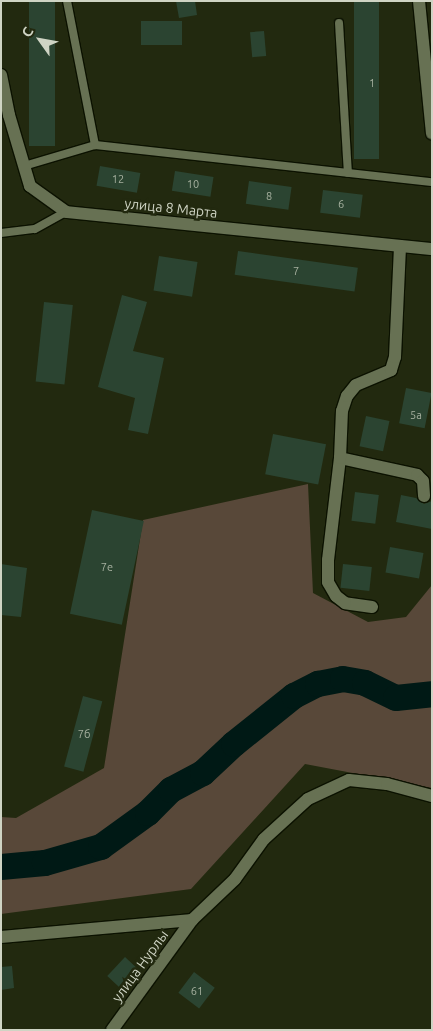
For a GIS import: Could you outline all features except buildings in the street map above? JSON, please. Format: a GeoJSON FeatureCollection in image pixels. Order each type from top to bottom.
{"type":"FeatureCollection","features":[{"type":"Feature","properties":{"kind":"street"},"geometry":{"type":"LineString","coordinates":[[420,1],[427,24],[432,133]]}},
{"type":"Feature","properties":{"kind":"street"},"geometry":{"type":"LineString","coordinates":[[1,75],[9,115],[30,186],[66,212]]}},
{"type":"Feature","properties":{"kind":"street","name":"улица 8 Марта"},"geometry":{"type":"LineString","coordinates":[[66,212],[432,249]]}},
{"type":"Feature","properties":{"kind":"street"},"geometry":{"type":"LineString","coordinates":[[372,607],[346,603],[336,596],[328,582],[328,560],[340,458],[342,411],[347,396],[356,385],[391,370],[395,357],[400,246]]}},
{"type":"Feature","properties":{"kind":"street"},"geometry":{"type":"LineString","coordinates":[[340,458],[417,475],[423,481],[424,496]]}},
{"type":"Feature","properties":{"kind":"street","name":"улица Нурлы"},"geometry":{"type":"LineString","coordinates":[[112,1030],[192,920],[235,879],[264,839],[308,799],[349,780],[387,784],[432,796]]}},
{"type":"Feature","properties":{"kind":"street"},"geometry":{"type":"LineString","coordinates":[[1,937],[192,920]]}},
{"type":"Feature","properties":{"kind":"lane"},"geometry":{"type":"LineString","coordinates":[[67,1],[95,145]]}},
{"type":"Feature","properties":{"kind":"lane"},"geometry":{"type":"LineString","coordinates":[[339,23],[348,173]]}},
{"type":"Feature","properties":{"kind":"lane"},"geometry":{"type":"LineString","coordinates":[[24,166],[95,145],[432,182]]}},
{"type":"Feature","properties":{"kind":"lane"},"geometry":{"type":"LineString","coordinates":[[1,233],[36,229],[66,212]]}},
{"type":"Feature","properties":{"kind":"shaded area"},"geometry":{"type":"Polygon","coordinates":[[[308,484],[313,593],[368,622],[406,617],[432,585],[432,788],[305,764],[191,889],[1,914],[1,817],[16,818],[104,768],[143,520],[308,484]]]}},
{"type":"Feature","properties":{"kind":"waterway"},"geometry":{"type":"LineString","coordinates":[[1,867],[45,863],[101,847],[148,813],[171,790],[203,773],[234,744],[294,696],[318,684],[343,679],[365,683],[396,698],[432,694]]}}]}
